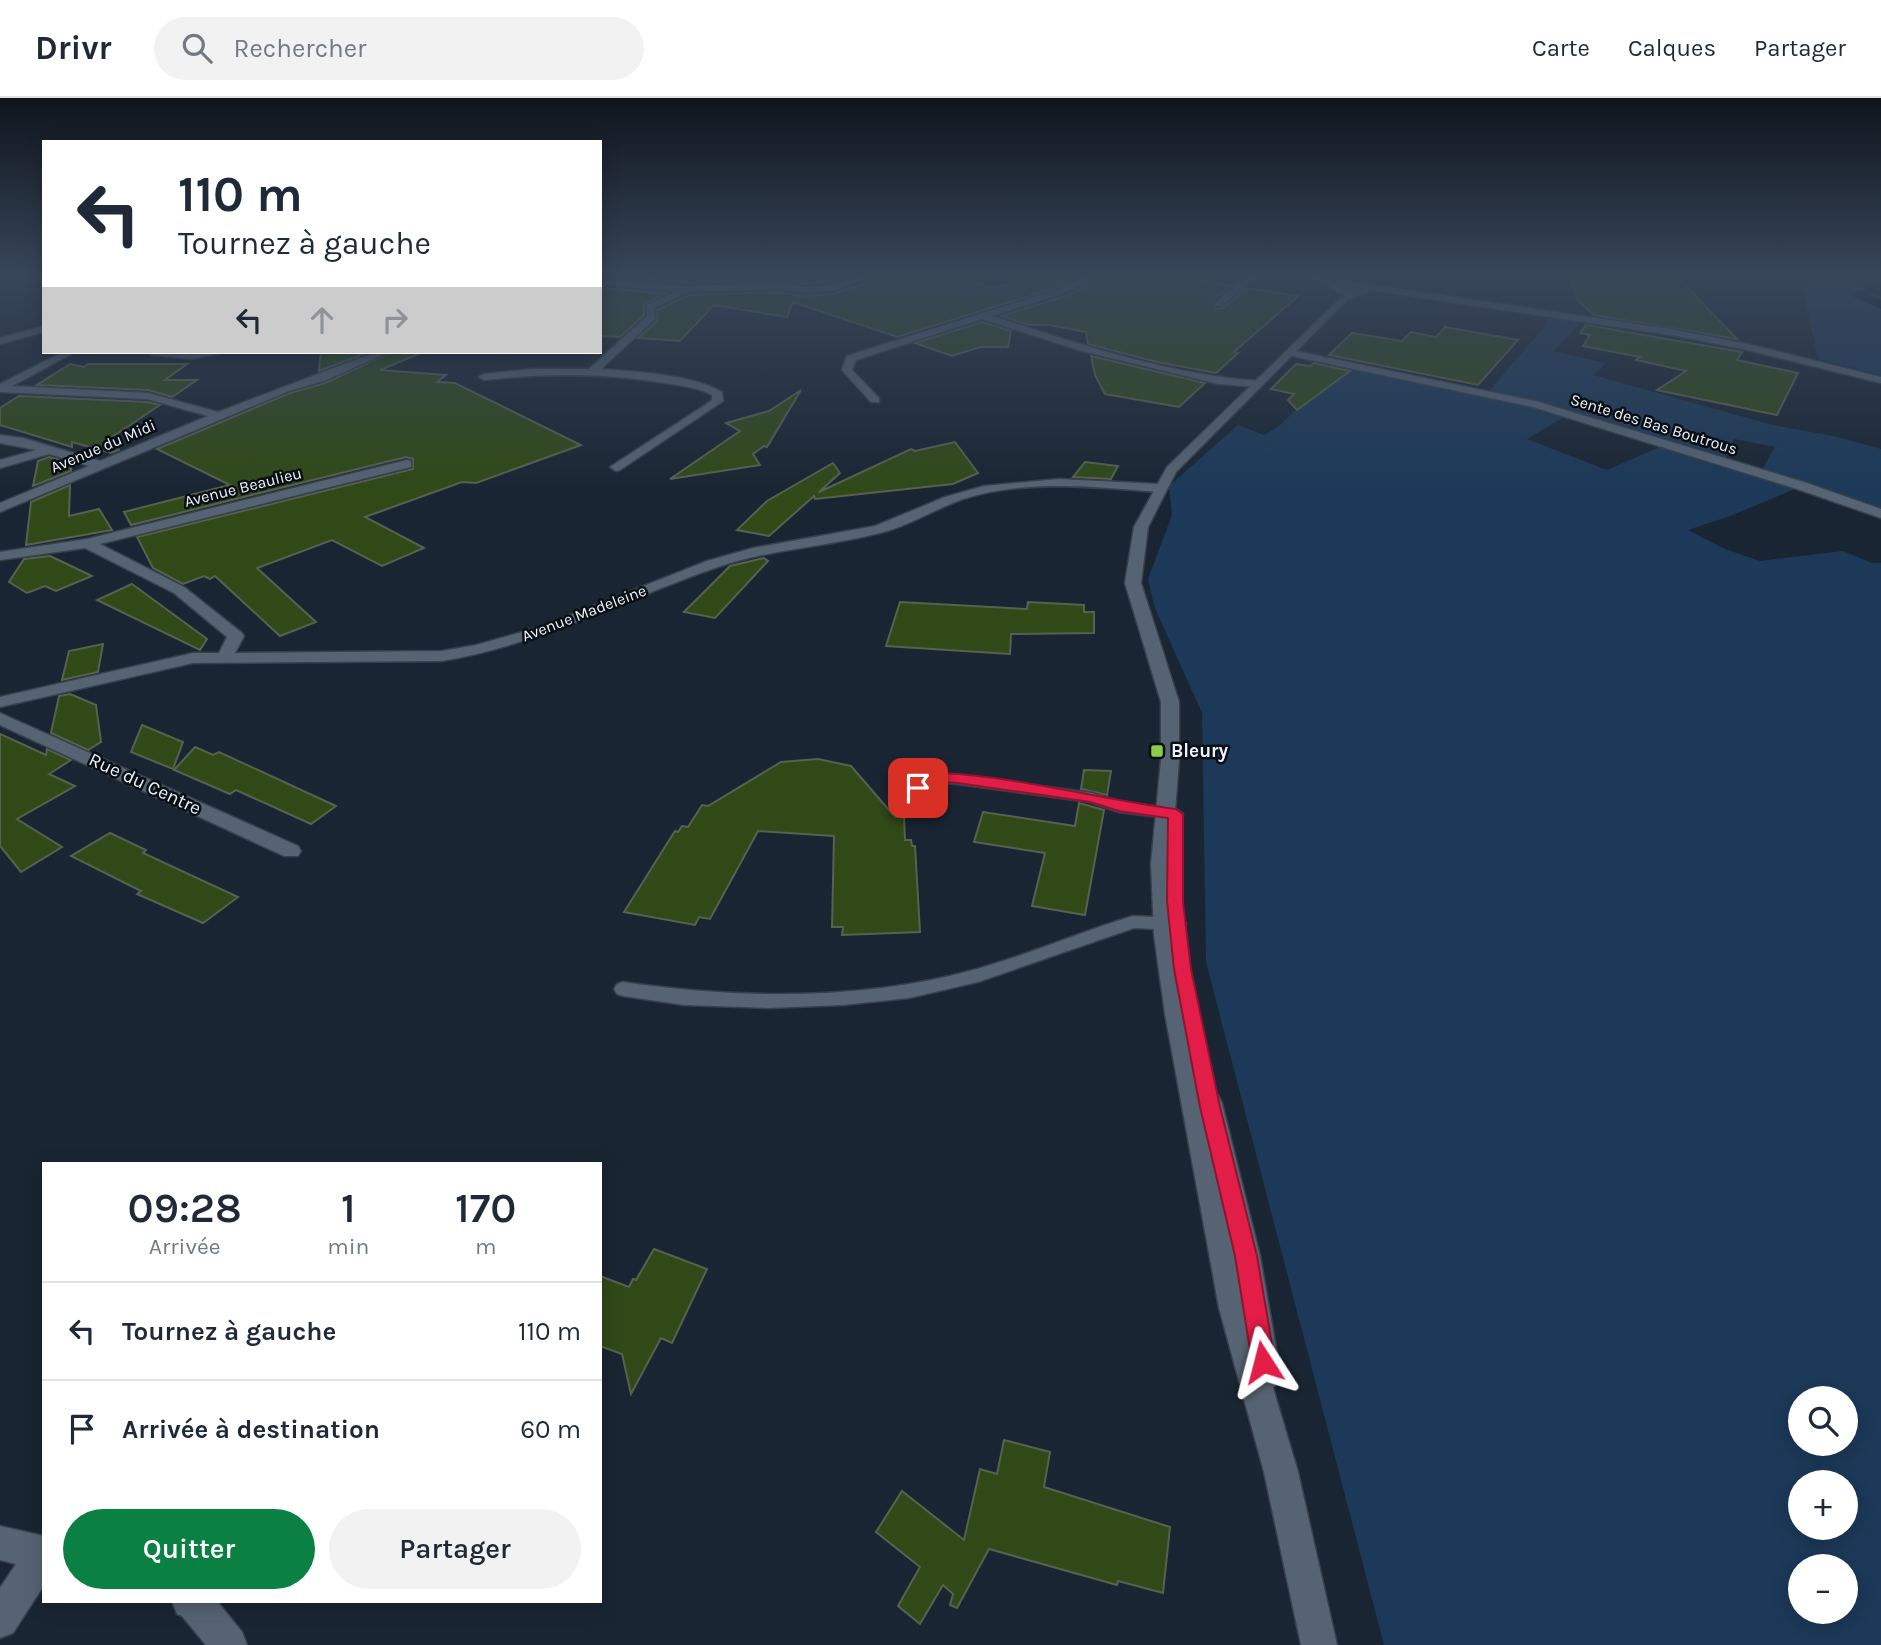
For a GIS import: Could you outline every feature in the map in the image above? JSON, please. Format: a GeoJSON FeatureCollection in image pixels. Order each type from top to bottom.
{"type":"FeatureCollection","features":[{"type":"Feature","properties":{"kind":"street"},"geometry":{"type":"LineString","coordinates":[[593,371],[620,346]]}},
{"type":"Feature","properties":{"kind":"street"},"geometry":{"type":"LineString","coordinates":[[875,400],[847,370],[851,358],[888,346]]}},
{"type":"Feature","properties":{"kind":"street"},"geometry":{"type":"LineString","coordinates":[[1076,346],[1219,381],[1258,384]]}},
{"type":"Feature","properties":{"kind":"street"},"geometry":{"type":"LineString","coordinates":[[1298,346],[1176,464],[1157,494],[1149,538],[1134,569],[1133,583],[1138,605],[1178,720],[1181,749],[1161,864],[1171,924],[1177,1014],[1234,1308],[1281,1472],[1319,1645]]}},
{"type":"Feature","properties":{"kind":"street"},"geometry":{"type":"LineString","coordinates":[[1744,346],[1881,380]]}},
{"type":"Feature","properties":{"kind":"street","name":"Sente des Bas Boutrous"},"geometry":{"type":"LineString","coordinates":[[1291,353],[1535,404],[1802,486],[1881,514]]}},
{"type":"Feature","properties":{"kind":"street"},"geometry":{"type":"LineString","coordinates":[[0,388],[70,354]]}},
{"type":"Feature","properties":{"kind":"street"},"geometry":{"type":"LineString","coordinates":[[171,354],[206,354]]}},
{"type":"Feature","properties":{"kind":"street","name":"Avenue du Midi"},"geometry":{"type":"LineString","coordinates":[[0,508],[285,389],[320,379],[379,354]]}},
{"type":"Feature","properties":{"kind":"street"},"geometry":{"type":"LineString","coordinates":[[484,377],[530,371],[593,371],[662,379],[718,394],[717,401],[709,407],[616,467]]}},
{"type":"Feature","properties":{"kind":"street"},"geometry":{"type":"LineString","coordinates":[[0,388],[148,396],[219,416]]}},
{"type":"Feature","properties":{"kind":"street"},"geometry":{"type":"LineString","coordinates":[[0,439],[19,441],[103,466]]}},
{"type":"Feature","properties":{"kind":"street"},"geometry":{"type":"LineString","coordinates":[[0,464],[49,450]]}},
{"type":"Feature","properties":{"kind":"street","name":"Avenue Beaulieu"},"geometry":{"type":"LineString","coordinates":[[0,556],[87,543],[407,464]]}},
{"type":"Feature","properties":{"kind":"street","name":"Avenue Madeleine"},"geometry":{"type":"LineString","coordinates":[[0,702],[193,658],[442,656],[472,652],[531,634],[737,555],[885,528],[910,520],[950,499],[978,491],[1020,484],[1049,484],[1157,494]]}},
{"type":"Feature","properties":{"kind":"street"},"geometry":{"type":"LineString","coordinates":[[87,543],[179,590],[236,636],[225,656]]}},
{"type":"Feature","properties":{"kind":"street","name":"Rue du Centre"},"geometry":{"type":"LineString","coordinates":[[0,718],[290,851]]}},
{"type":"Feature","properties":{"kind":"street"},"geometry":{"type":"LineString","coordinates":[[1170,813],[1174,866],[1171,924]]}},
{"type":"Feature","properties":{"kind":"street"},"geometry":{"type":"LineString","coordinates":[[0,1543],[42,1554]]}},
{"type":"Feature","properties":{"kind":"street"},"geometry":{"type":"LineString","coordinates":[[0,1620],[42,1556]]}},
{"type":"Feature","properties":{"kind":"street"},"geometry":{"type":"LineString","coordinates":[[195,1603],[229,1645]]}},
{"type":"Feature","properties":{"kind":"lane"},"geometry":{"type":"LineString","coordinates":[[918,788],[942,778],[958,779],[1092,798],[1119,807],[1170,813]]}},
{"type":"Feature","properties":{"kind":"lane"},"geometry":{"type":"LineString","coordinates":[[623,989],[684,998],[768,1001],[843,998],[909,991],[990,971],[1133,922],[1171,924]]}},
{"type":"Feature","properties":{"kind":"shaded area"},"geometry":{"type":"Polygon","coordinates":[[[1528,346],[1558,346],[1553,351],[1606,363],[1593,375],[1773,425],[1834,436],[1881,449],[1881,514],[1800,487],[1688,530],[1725,549],[1760,561],[1843,551],[1872,563],[1881,563],[1881,1645],[1384,1645],[1206,962],[1202,713],[1154,606],[1148,579],[1172,515],[1169,486],[1238,425],[1264,435],[1278,427],[1344,364],[1487,393],[1528,346]],[[1569,414],[1527,439],[1607,470],[1664,445],[1569,414]],[[1734,439],[1724,462],[1760,473],[1775,447],[1734,439]]]}},
{"type":"Feature","properties":{"kind":"shaded area"},"geometry":{"type":"Polygon","coordinates":[[[1815,346],[1881,346],[1881,375],[1818,359],[1815,346]]]}},
{"type":"Feature","properties":{"kind":"building"},"geometry":{"type":"Polygon","coordinates":[[[924,346],[1008,346],[980,347],[952,356],[924,346]]]}},
{"type":"Feature","properties":{"kind":"building"},"geometry":{"type":"Polygon","coordinates":[[[1096,346],[1241,346],[1234,352],[1238,353],[1216,373],[1157,362],[1096,346]]]}},
{"type":"Feature","properties":{"kind":"building"},"geometry":{"type":"Polygon","coordinates":[[[1338,346],[1512,346],[1478,385],[1329,355],[1338,346]]]}},
{"type":"Feature","properties":{"kind":"building"},"geometry":{"type":"Polygon","coordinates":[[[1584,346],[1708,346],[1742,352],[1737,360],[1798,373],[1777,415],[1657,390],[1686,371],[1636,360],[1640,357],[1584,346]]]}},
{"type":"Feature","properties":{"kind":"building"},"geometry":{"type":"Polygon","coordinates":[[[321,354],[364,354],[319,371],[321,354]]]}},
{"type":"Feature","properties":{"kind":"building"},"geometry":{"type":"Polygon","coordinates":[[[387,354],[418,354],[380,370],[446,375],[437,382],[455,383],[581,445],[476,483],[462,482],[365,517],[424,548],[382,566],[332,540],[257,568],[316,622],[280,636],[215,576],[210,579],[204,576],[183,584],[153,568],[137,537],[413,469],[413,459],[406,457],[131,525],[124,512],[230,485],[157,449],[290,393],[325,383],[387,354]]]}},
{"type":"Feature","properties":{"kind":"building"},"geometry":{"type":"Polygon","coordinates":[[[1091,356],[1205,383],[1179,407],[1105,394],[1095,375],[1091,356]]]}},
{"type":"Feature","properties":{"kind":"building"},"geometry":{"type":"Polygon","coordinates":[[[1314,363],[1350,371],[1297,410],[1288,400],[1294,394],[1271,389],[1296,364],[1310,366],[1314,363]]]}},
{"type":"Feature","properties":{"kind":"building"},"geometry":{"type":"Polygon","coordinates":[[[70,364],[84,367],[88,364],[187,364],[165,380],[197,380],[172,397],[148,390],[37,385],[70,364]]]}},
{"type":"Feature","properties":{"kind":"building"},"geometry":{"type":"Polygon","coordinates":[[[801,390],[767,447],[764,446],[753,454],[760,465],[670,479],[740,431],[726,423],[769,411],[801,390]]]}},
{"type":"Feature","properties":{"kind":"building"},"geometry":{"type":"Polygon","coordinates":[[[19,396],[147,402],[160,405],[112,437],[119,450],[111,453],[72,442],[72,447],[0,425],[0,408],[19,396]]]}},
{"type":"Feature","properties":{"kind":"building"},"geometry":{"type":"Polygon","coordinates":[[[955,442],[978,473],[953,484],[815,499],[814,496],[769,536],[737,530],[767,501],[833,463],[840,473],[819,492],[911,449],[915,451],[955,442]]]}},
{"type":"Feature","properties":{"kind":"building"},"geometry":{"type":"Polygon","coordinates":[[[49,457],[71,463],[71,471],[33,486],[38,461],[49,457]]]}},
{"type":"Feature","properties":{"kind":"building"},"geometry":{"type":"Polygon","coordinates":[[[1085,462],[1118,466],[1111,479],[1073,477],[1085,462]]]}},
{"type":"Feature","properties":{"kind":"building"},"geometry":{"type":"Polygon","coordinates":[[[70,485],[69,516],[99,509],[112,530],[26,545],[31,502],[70,485]]]}},
{"type":"Feature","properties":{"kind":"building"},"geometry":{"type":"Polygon","coordinates":[[[50,556],[92,576],[56,591],[45,586],[27,593],[9,582],[24,559],[50,556]]]}},
{"type":"Feature","properties":{"kind":"building"},"geometry":{"type":"Polygon","coordinates":[[[764,558],[768,561],[715,618],[684,612],[730,566],[764,558]]]}},
{"type":"Feature","properties":{"kind":"building"},"geometry":{"type":"Polygon","coordinates":[[[132,584],[207,639],[200,650],[97,600],[132,584]]]}},
{"type":"Feature","properties":{"kind":"building"},"geometry":{"type":"Polygon","coordinates":[[[900,602],[1027,609],[1028,602],[1084,605],[1084,612],[1094,612],[1094,633],[1011,634],[1010,654],[886,646],[900,602]]]}},
{"type":"Feature","properties":{"kind":"building"},"geometry":{"type":"Polygon","coordinates":[[[103,644],[98,672],[62,680],[69,651],[103,644]]]}},
{"type":"Feature","properties":{"kind":"building"},"geometry":{"type":"Polygon","coordinates":[[[70,694],[96,705],[101,742],[88,750],[51,733],[59,696],[70,694]]]}},
{"type":"Feature","properties":{"kind":"building"},"geometry":{"type":"Polygon","coordinates":[[[142,725],[183,742],[173,769],[131,752],[142,725]]]}},
{"type":"Feature","properties":{"kind":"building"},"geometry":{"type":"Polygon","coordinates":[[[0,734],[46,755],[47,749],[71,760],[49,774],[75,786],[17,819],[62,847],[21,872],[0,846],[0,734]]]}},
{"type":"Feature","properties":{"kind":"building"},"geometry":{"type":"Polygon","coordinates":[[[195,747],[213,755],[219,752],[336,806],[311,824],[236,790],[230,794],[174,770],[195,747]]]}},
{"type":"Feature","properties":{"kind":"building"},"geometry":{"type":"Polygon","coordinates":[[[818,759],[851,766],[895,817],[904,817],[905,840],[911,840],[912,846],[915,846],[920,932],[842,935],[843,927],[832,927],[834,836],[758,831],[710,919],[699,917],[695,925],[624,912],[675,831],[678,832],[682,826],[688,827],[702,805],[708,806],[781,762],[818,759]]]}},
{"type":"Feature","properties":{"kind":"building"},"geometry":{"type":"Polygon","coordinates":[[[1084,770],[1111,771],[1107,795],[1081,789],[1084,770]]]}},
{"type":"Feature","properties":{"kind":"building"},"geometry":{"type":"Polygon","coordinates":[[[1079,803],[1104,810],[1085,915],[1032,906],[1045,853],[974,842],[983,812],[1075,826],[1079,803]]]}},
{"type":"Feature","properties":{"kind":"building"},"geometry":{"type":"Polygon","coordinates":[[[110,833],[146,850],[143,853],[238,897],[203,923],[137,894],[141,891],[71,856],[110,833]]]}},
{"type":"Feature","properties":{"kind":"building"},"geometry":{"type":"Polygon","coordinates":[[[654,1249],[707,1269],[672,1343],[661,1338],[631,1394],[622,1354],[602,1347],[602,1277],[629,1287],[633,1279],[636,1280],[654,1249]]]}},
{"type":"Feature","properties":{"kind":"building"},"geometry":{"type":"Polygon","coordinates":[[[1004,1440],[1050,1452],[1044,1487],[1170,1527],[1163,1593],[1118,1581],[1117,1585],[989,1549],[957,1608],[950,1605],[953,1594],[943,1585],[920,1624],[898,1606],[920,1567],[876,1532],[902,1491],[964,1540],[980,1469],[997,1474],[1004,1440]]]}},
{"type":"Feature","properties":{"kind":"place","name":"Bleury"},"geometry":{"type":"Point","coordinates":[1157,751]}},
{"type":"Feature","properties":{"kind":"route"},"geometry":{"type":"LineString","coordinates":[[918,788],[942,778],[958,779],[1092,798],[1119,807],[1176,814],[1175,901],[1182,969],[1210,1107],[1246,1256],[1263,1362]]}}]}
